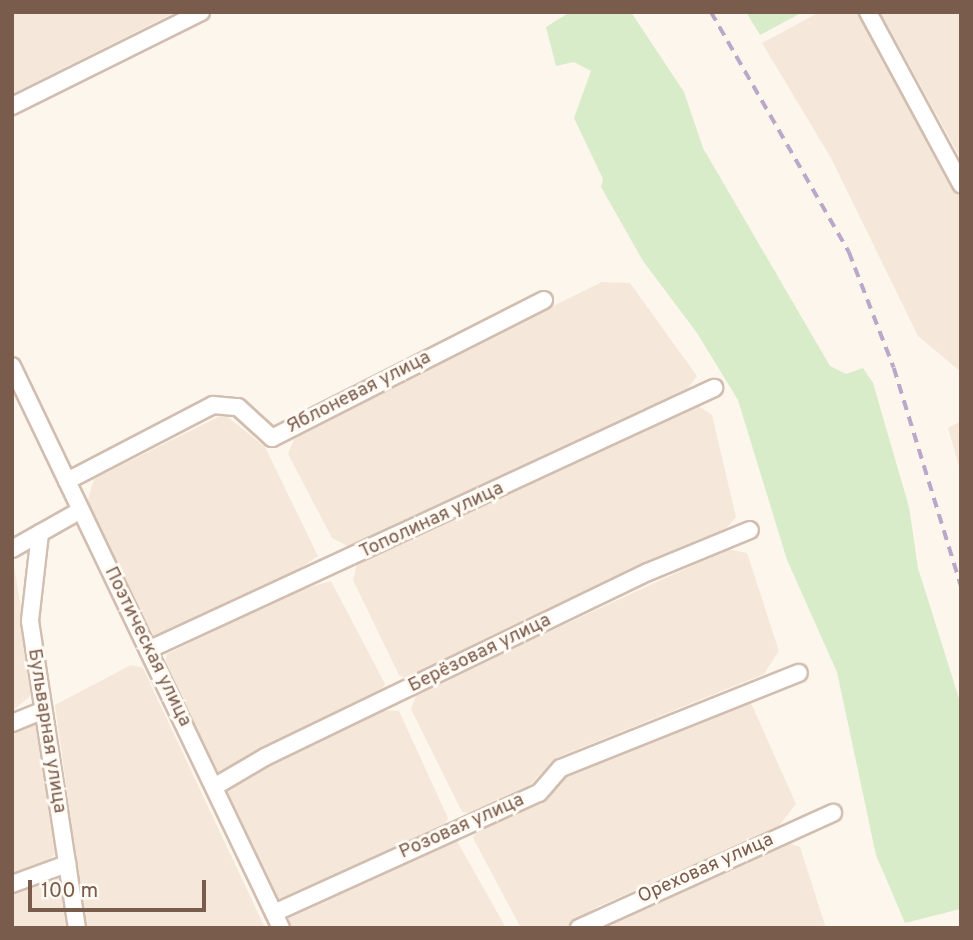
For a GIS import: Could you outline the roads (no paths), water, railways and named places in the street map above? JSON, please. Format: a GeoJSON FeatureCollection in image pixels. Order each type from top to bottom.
{"type":"FeatureCollection","features":[{"type":"Feature","properties":{"kind":"street"},"geometry":{"type":"LineString","coordinates":[[868,12],[961,184]]}},
{"type":"Feature","properties":{"kind":"street"},"geometry":{"type":"LineString","coordinates":[[12,106],[192,14]]}},
{"type":"Feature","properties":{"kind":"street","name":"Яблоневая улица"},"geometry":{"type":"LineString","coordinates":[[67,481],[214,405],[238,407],[272,438],[544,300]]}},
{"type":"Feature","properties":{"kind":"street","name":"Поэтическая улица"},"geometry":{"type":"LineString","coordinates":[[12,366],[277,920]]}},
{"type":"Feature","properties":{"kind":"street","name":"Тополиная улица"},"geometry":{"type":"LineString","coordinates":[[149,650],[714,387]]}},
{"type":"Feature","properties":{"kind":"street"},"geometry":{"type":"LineString","coordinates":[[12,549],[81,510]]}},
{"type":"Feature","properties":{"kind":"street","name":"Берёзовая улица"},"geometry":{"type":"LineString","coordinates":[[214,788],[265,757],[648,572],[750,530]]}},
{"type":"Feature","properties":{"kind":"street","name":"Бульварная улица"},"geometry":{"type":"LineString","coordinates":[[40,533],[30,621],[41,711],[77,928]]}},
{"type":"Feature","properties":{"kind":"street","name":"Розовая улица"},"geometry":{"type":"LineString","coordinates":[[277,920],[539,793],[561,768],[799,673]]}},
{"type":"Feature","properties":{"kind":"street"},"geometry":{"type":"LineString","coordinates":[[12,723],[41,711]]}},
{"type":"Feature","properties":{"kind":"street","name":"Ореховая улица"},"geometry":{"type":"LineString","coordinates":[[579,928],[833,813]]}},
{"type":"Feature","properties":{"kind":"street"},"geometry":{"type":"LineString","coordinates":[[12,884],[67,864]]}},
{"type":"Feature","properties":{"kind":"railway"},"geometry":{"type":"LineString","coordinates":[[711,12],[849,252],[894,368],[961,586]]}}]}
